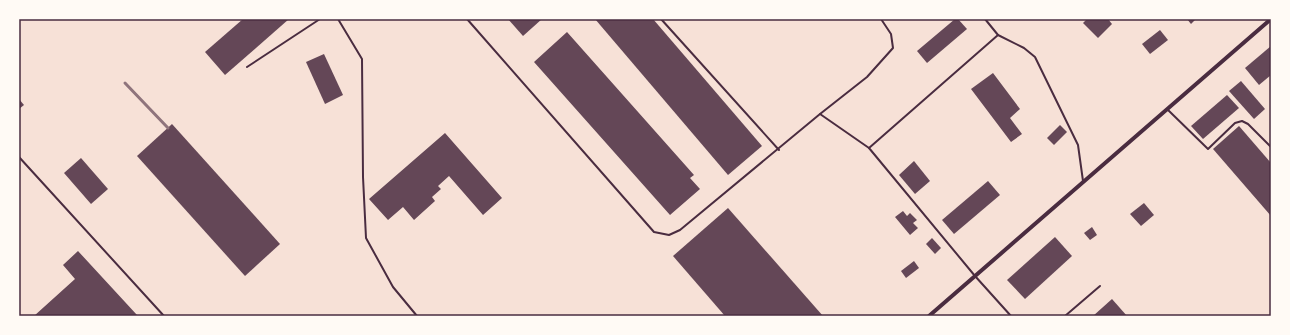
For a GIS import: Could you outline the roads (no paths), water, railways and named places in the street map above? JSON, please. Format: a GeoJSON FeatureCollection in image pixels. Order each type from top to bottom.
{"type":"FeatureCollection","features":[{"type":"Feature","properties":{"kind":"street"},"geometry":{"type":"LineString","coordinates":[[929,316],[1271,19]]}},
{"type":"Feature","properties":{"kind":"lane"},"geometry":{"type":"LineString","coordinates":[[247,67],[320,19]]}},
{"type":"Feature","properties":{"kind":"lane"},"geometry":{"type":"LineString","coordinates":[[338,19],[362,59],[363,178],[366,238],[393,287],[417,316]]}},
{"type":"Feature","properties":{"kind":"lane"},"geometry":{"type":"LineString","coordinates":[[468,19],[654,232],[669,235],[680,230],[867,76],[892,48],[891,34],[882,19]]}},
{"type":"Feature","properties":{"kind":"lane"},"geometry":{"type":"LineString","coordinates":[[661,19],[778,150]]}},
{"type":"Feature","properties":{"kind":"lane"},"geometry":{"type":"LineString","coordinates":[[984,19],[998,36],[1024,48],[1035,57],[1078,145],[1084,182]]}},
{"type":"Feature","properties":{"kind":"lane"},"geometry":{"type":"LineString","coordinates":[[869,148],[998,36]]}},
{"type":"Feature","properties":{"kind":"lane"},"geometry":{"type":"LineString","coordinates":[[1167,109],[1208,149],[1235,123],[1242,121],[1248,124],[1271,147]]}},
{"type":"Feature","properties":{"kind":"lane"},"geometry":{"type":"LineString","coordinates":[[820,114],[869,148],[975,276],[1012,316]]}},
{"type":"Feature","properties":{"kind":"lane"},"geometry":{"type":"LineString","coordinates":[[19,157],[164,316]]}},
{"type":"Feature","properties":{"kind":"lane"},"geometry":{"type":"LineString","coordinates":[[1065,316],[1100,286]]}},
{"type":"Feature","properties":{"kind":"railway"},"geometry":{"type":"LineString","coordinates":[[125,83],[168,128]]}}]}
